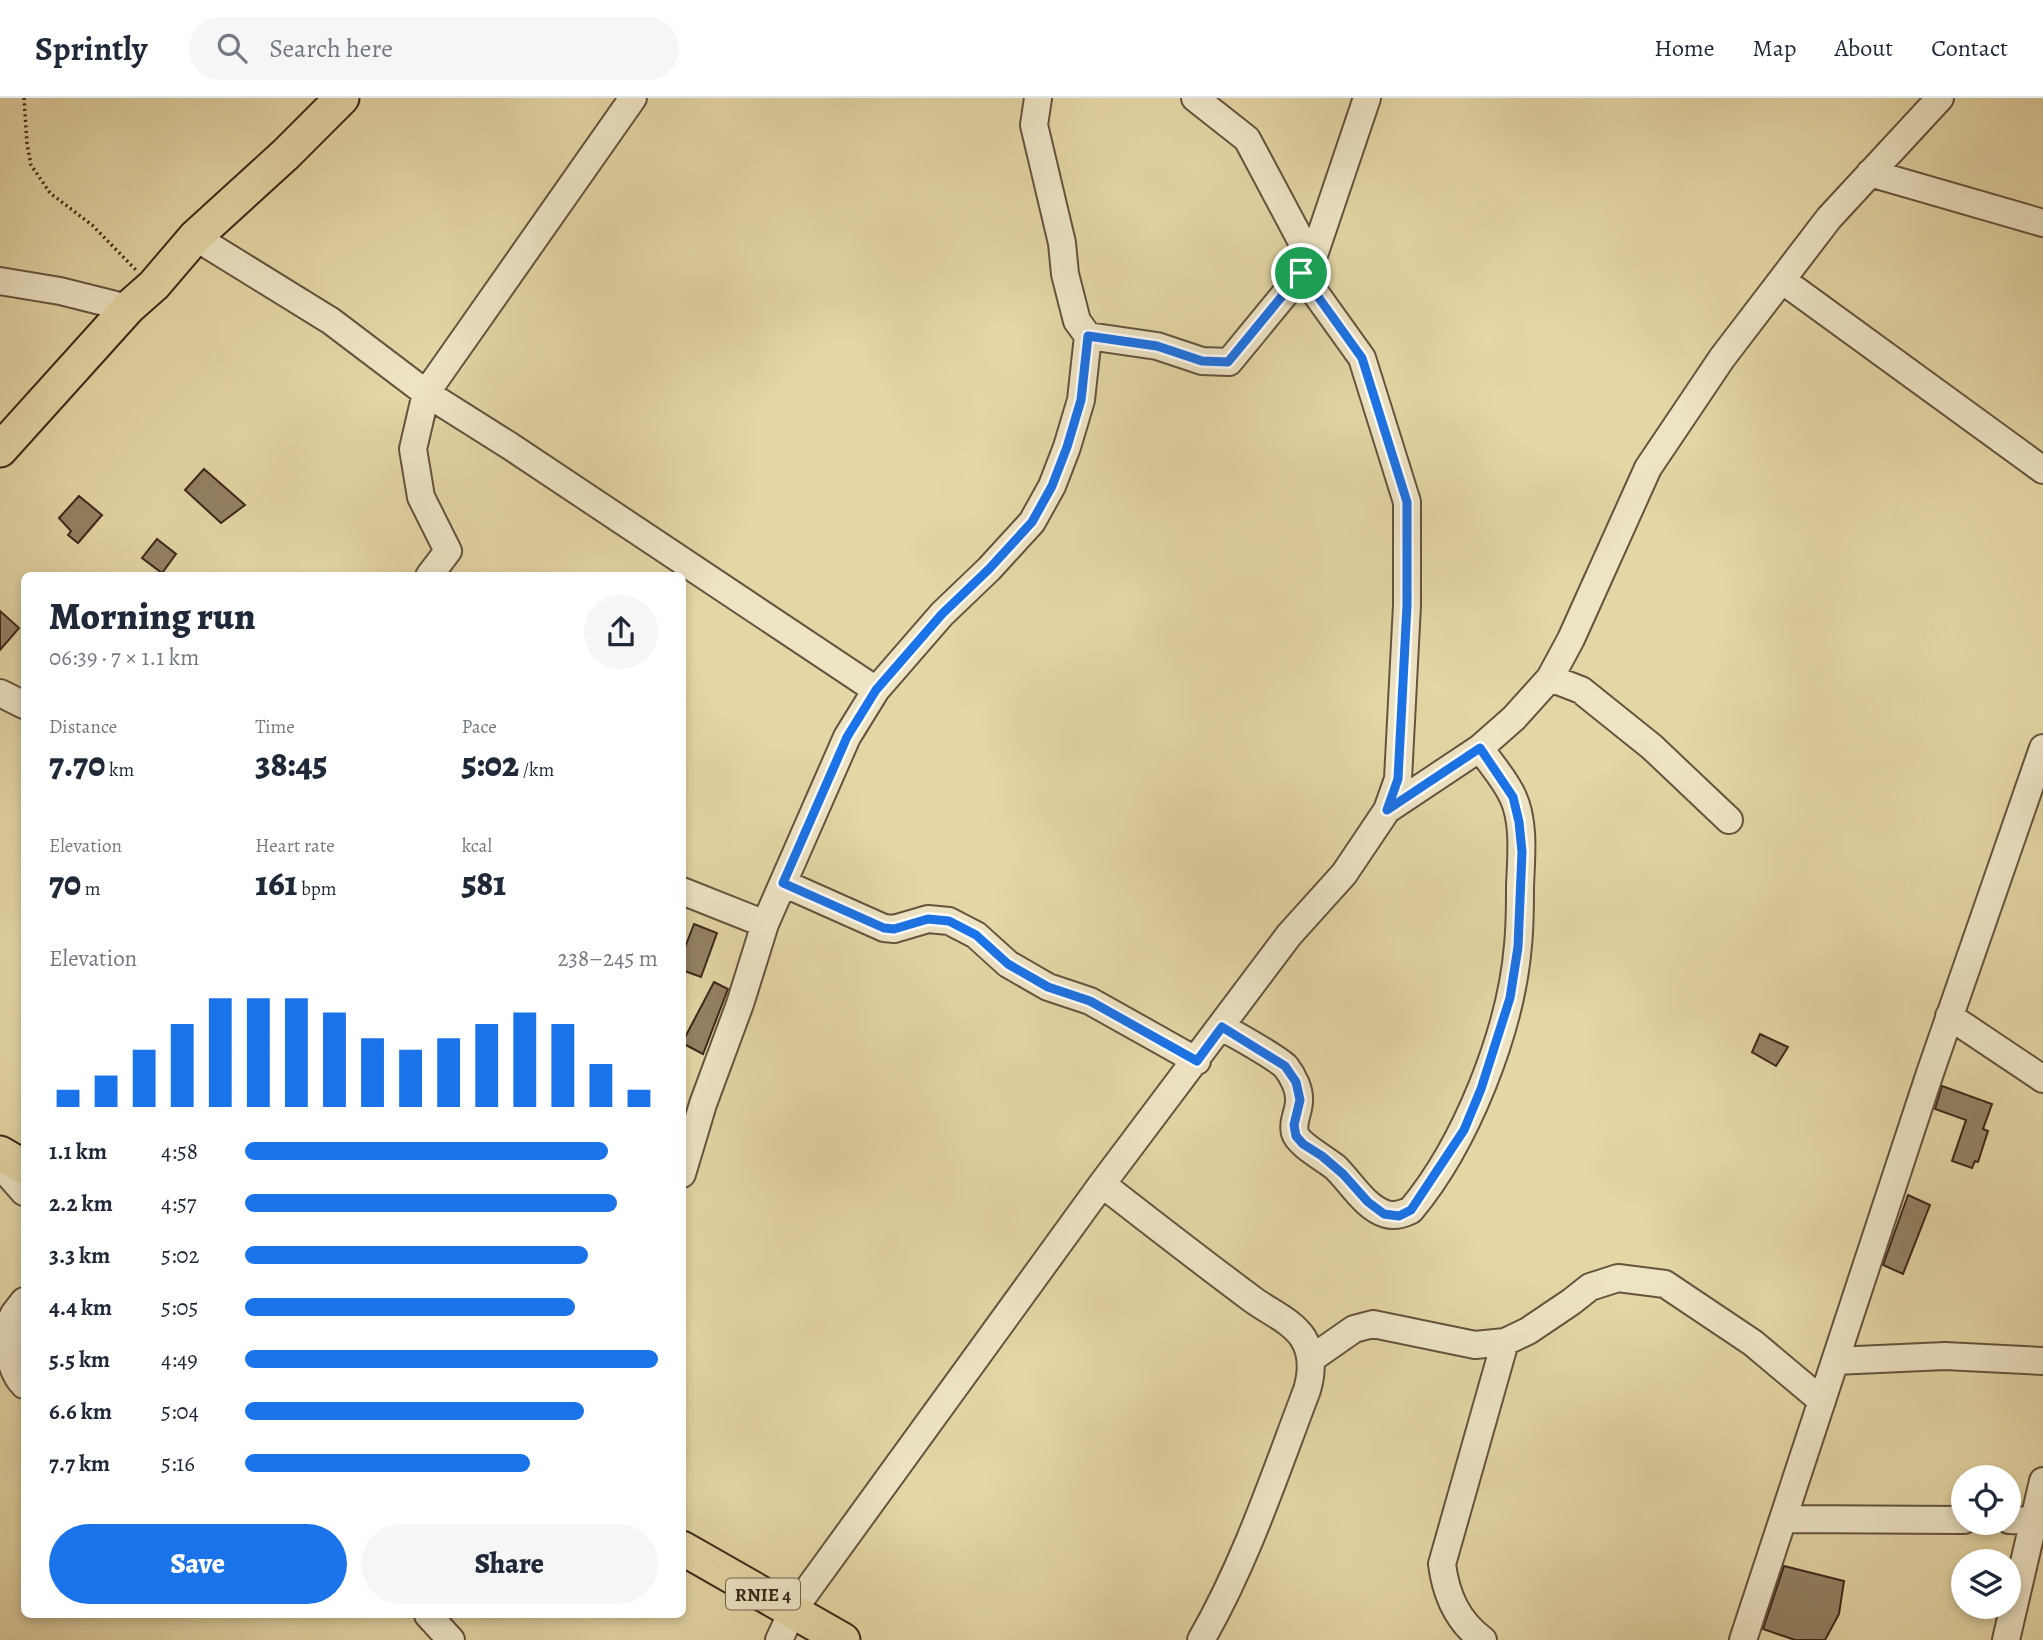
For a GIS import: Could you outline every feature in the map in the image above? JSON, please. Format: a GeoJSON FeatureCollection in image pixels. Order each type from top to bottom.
{"type":"FeatureCollection","features":[{"type":"Feature","properties":{"kind":"main road"},"geometry":{"type":"LineString","coordinates":[[0,450],[128,308],[154,285],[195,237],[342,98]]}},
{"type":"Feature","properties":{"kind":"main road"},"geometry":{"type":"LineString","coordinates":[[0,1153],[21,1165]]}},
{"type":"Feature","properties":{"kind":"main road","name":"RNIE 4"},"geometry":{"type":"LineString","coordinates":[[686,1551],[786,1625],[843,1640]]}},
{"type":"Feature","properties":{"kind":"street"},"geometry":{"type":"LineString","coordinates":[[458,572],[421,497],[413,449],[426,393],[633,98]]}},
{"type":"Feature","properties":{"kind":"street"},"geometry":{"type":"LineString","coordinates":[[686,1161],[765,924],[847,737],[876,690],[942,614],[989,569],[1032,522],[1052,486],[1067,447],[1081,400],[1088,336],[1077,321],[1065,274],[1062,243],[1034,125],[1038,98]]}},
{"type":"Feature","properties":{"kind":"street"},"geometry":{"type":"LineString","coordinates":[[786,1625],[1102,1184],[1197,1061],[1289,935],[1344,874],[1387,810],[1398,779],[1407,605],[1407,502],[1362,358],[1306,267],[1247,139],[1195,98]]}},
{"type":"Feature","properties":{"kind":"street"},"geometry":{"type":"LineString","coordinates":[[1088,336],[1157,346],[1202,361],[1228,362],[1306,267],[1367,98]]}},
{"type":"Feature","properties":{"kind":"street"},"geometry":{"type":"LineString","coordinates":[[1387,810],[1480,748],[1514,718],[1550,678],[1571,639],[1648,468],[1722,358],[1829,218],[1940,98]]}},
{"type":"Feature","properties":{"kind":"street"},"geometry":{"type":"LineString","coordinates":[[1870,173],[2043,223]]}},
{"type":"Feature","properties":{"kind":"street"},"geometry":{"type":"LineString","coordinates":[[195,237],[331,321],[426,393],[876,690]]}},
{"type":"Feature","properties":{"kind":"street"},"geometry":{"type":"LineString","coordinates":[[1782,280],[2043,470]]}},
{"type":"Feature","properties":{"kind":"street"},"geometry":{"type":"LineString","coordinates":[[0,281],[60,291],[128,308]]}},
{"type":"Feature","properties":{"kind":"street"},"geometry":{"type":"LineString","coordinates":[[432,572],[449,551]]}},
{"type":"Feature","properties":{"kind":"street"},"geometry":{"type":"LineString","coordinates":[[1550,678],[1581,690],[1652,747],[1729,820]]}},
{"type":"Feature","properties":{"kind":"street"},"geometry":{"type":"LineString","coordinates":[[0,693],[21,704]]}},
{"type":"Feature","properties":{"kind":"street"},"geometry":{"type":"LineString","coordinates":[[1222,1027],[1285,1066],[1296,1082],[1300,1100],[1294,1125],[1296,1136],[1303,1144],[1329,1162],[1368,1202],[1384,1214],[1399,1216],[1411,1210],[1464,1130],[1481,1089],[1510,998],[1518,947],[1522,852],[1519,822],[1513,797],[1480,748]]}},
{"type":"Feature","properties":{"kind":"street"},"geometry":{"type":"LineString","coordinates":[[1742,1640],[1949,1016],[2043,748]]}},
{"type":"Feature","properties":{"kind":"street"},"geometry":{"type":"LineString","coordinates":[[783,883],[884,928],[894,929],[928,919],[949,921],[976,935],[1008,964],[1048,987],[1090,1001],[1197,1061]]}},
{"type":"Feature","properties":{"kind":"street"},"geometry":{"type":"LineString","coordinates":[[686,893],[765,924]]}},
{"type":"Feature","properties":{"kind":"street"},"geometry":{"type":"LineString","coordinates":[[1949,1016],[2043,1079]]}},
{"type":"Feature","properties":{"kind":"street"},"geometry":{"type":"LineString","coordinates":[[0,1165],[21,1189]]}},
{"type":"Feature","properties":{"kind":"street"},"geometry":{"type":"LineString","coordinates":[[1102,1184],[1289,1325],[1303,1338],[1311,1359],[1311,1376],[1307,1390],[1265,1502],[1226,1592],[1201,1640]]}},
{"type":"Feature","properties":{"kind":"street"},"geometry":{"type":"LineString","coordinates":[[1311,1359],[1354,1329],[1373,1324],[1475,1345],[1505,1342],[1528,1331],[1590,1287],[1618,1278],[1665,1284],[1753,1343],[1822,1401]]}},
{"type":"Feature","properties":{"kind":"street"},"geometry":{"type":"LineString","coordinates":[[21,1304],[12,1317],[8,1345],[17,1377],[21,1382]]}},
{"type":"Feature","properties":{"kind":"street"},"geometry":{"type":"LineString","coordinates":[[1483,1640],[1468,1629],[1454,1607],[1444,1583],[1442,1564],[1505,1342]]}},
{"type":"Feature","properties":{"kind":"street"},"geometry":{"type":"LineString","coordinates":[[1835,1361],[1945,1356],[2043,1362]]}},
{"type":"Feature","properties":{"kind":"street"},"geometry":{"type":"LineString","coordinates":[[2006,1640],[2036,1521],[2043,1481]]}},
{"type":"Feature","properties":{"kind":"street"},"geometry":{"type":"LineString","coordinates":[[1783,1519],[1951,1520]]}},
{"type":"Feature","properties":{"kind":"street"},"geometry":{"type":"LineString","coordinates":[[2021,1520],[2036,1521]]}},
{"type":"Feature","properties":{"kind":"street"},"geometry":{"type":"LineString","coordinates":[[431,1618],[451,1640]]}},
{"type":"Feature","properties":{"kind":"path"},"geometry":{"type":"LineString","coordinates":[[24,98],[31,165],[50,193],[92,225],[154,285]]}},
{"type":"Feature","properties":{"kind":"building"},"geometry":{"type":"Polygon","coordinates":[[[204,469],[245,505],[221,523],[185,490],[204,469]]]}},
{"type":"Feature","properties":{"kind":"building"},"geometry":{"type":"Polygon","coordinates":[[[79,496],[102,515],[78,543],[68,535],[71,531],[59,518],[79,496]]]}},
{"type":"Feature","properties":{"kind":"building"},"geometry":{"type":"Polygon","coordinates":[[[157,539],[176,554],[163,572],[142,558],[157,539]]]}},
{"type":"Feature","properties":{"kind":"building"},"geometry":{"type":"Polygon","coordinates":[[[0,611],[19,628],[0,650],[0,611]]]}},
{"type":"Feature","properties":{"kind":"building"},"geometry":{"type":"Polygon","coordinates":[[[694,924],[717,933],[701,977],[686,971],[686,945],[694,924]]]}},
{"type":"Feature","properties":{"kind":"building"},"geometry":{"type":"Polygon","coordinates":[[[714,982],[728,989],[703,1054],[686,1045],[686,1035],[714,982]]]}},
{"type":"Feature","properties":{"kind":"building"},"geometry":{"type":"Polygon","coordinates":[[[1760,1034],[1788,1047],[1776,1066],[1752,1052],[1760,1034]]]}},
{"type":"Feature","properties":{"kind":"building"},"geometry":{"type":"Polygon","coordinates":[[[1942,1086],[1992,1104],[1983,1129],[1988,1131],[1978,1162],[1975,1161],[1972,1168],[1952,1161],[1966,1120],[1935,1109],[1942,1086]]]}},
{"type":"Feature","properties":{"kind":"building"},"geometry":{"type":"Polygon","coordinates":[[[1908,1195],[1930,1205],[1903,1274],[1883,1265],[1908,1195]]]}},
{"type":"Feature","properties":{"kind":"building"},"geometry":{"type":"Polygon","coordinates":[[[1784,1566],[1844,1581],[1839,1614],[1825,1640],[1795,1640],[1763,1629],[1784,1566]]]}},
{"type":"Feature","properties":{"kind":"route"},"geometry":{"type":"LineString","coordinates":[[1301,273],[1362,358],[1407,502],[1407,605],[1398,779],[1387,810],[1480,748],[1513,797],[1519,822],[1522,852],[1518,947],[1510,998],[1481,1089],[1464,1130],[1421,1198],[1411,1210],[1399,1216],[1384,1214],[1368,1202],[1343,1174],[1303,1144],[1296,1136],[1294,1125],[1300,1100],[1296,1082],[1285,1066],[1222,1027],[1197,1061],[1090,1001],[1048,987],[1008,964],[976,935],[949,921],[928,919],[894,929],[884,928],[783,883],[847,737],[876,690],[942,614],[989,569],[1032,522],[1052,486],[1067,447],[1081,400],[1088,336],[1157,346],[1202,361],[1228,362],[1301,273]]}}]}
